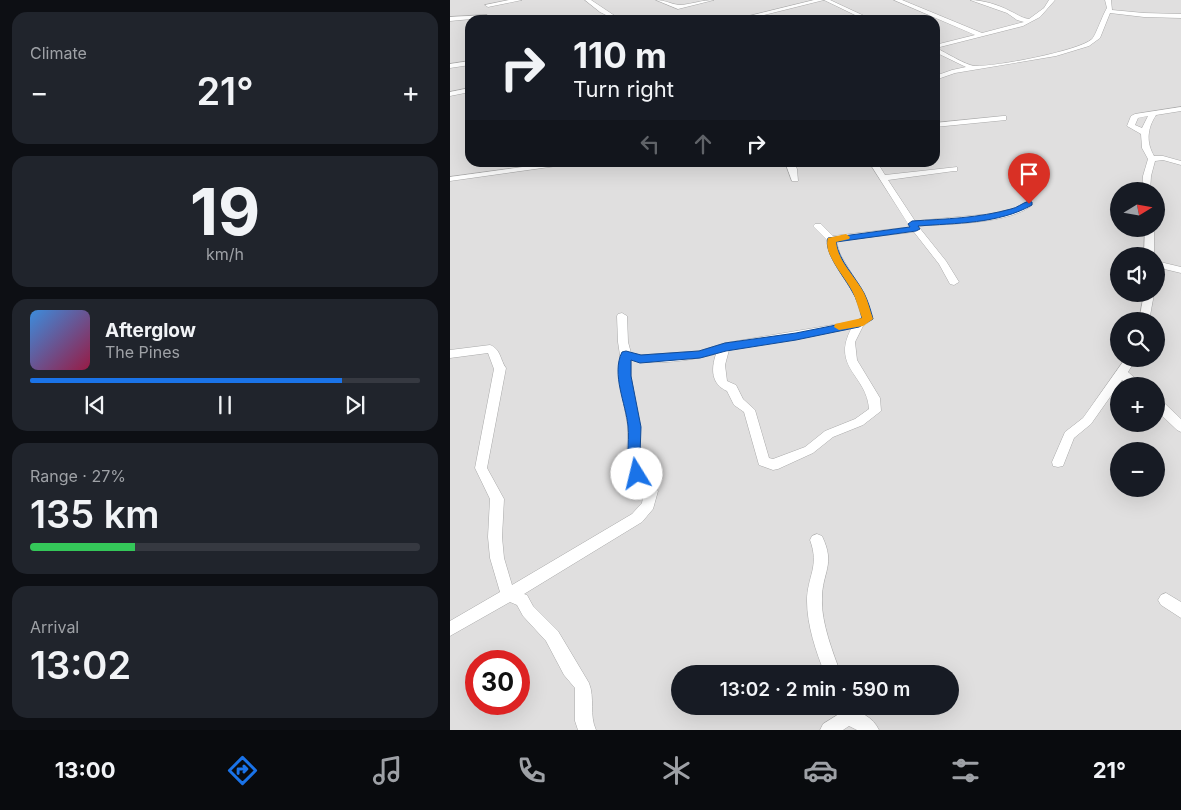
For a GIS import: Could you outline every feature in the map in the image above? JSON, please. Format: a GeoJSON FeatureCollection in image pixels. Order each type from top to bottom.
{"type":"FeatureCollection","features":[{"type":"Feature","properties":{"kind":"street"},"geometry":{"type":"LineString","coordinates":[[489,3],[519,0]]}},
{"type":"Feature","properties":{"kind":"street"},"geometry":{"type":"LineString","coordinates":[[588,0],[610,15]]}},
{"type":"Feature","properties":{"kind":"street"},"geometry":{"type":"LineString","coordinates":[[659,0],[678,7],[711,0]]}},
{"type":"Feature","properties":{"kind":"street"},"geometry":{"type":"LineString","coordinates":[[757,15],[821,0]]}},
{"type":"Feature","properties":{"kind":"street"},"geometry":{"type":"LineString","coordinates":[[826,0],[858,15]]}},
{"type":"Feature","properties":{"kind":"street"},"geometry":{"type":"LineString","coordinates":[[897,0],[933,15]]}},
{"type":"Feature","properties":{"kind":"street"},"geometry":{"type":"LineString","coordinates":[[973,0],[1009,12],[1019,19],[1030,21]]}},
{"type":"Feature","properties":{"kind":"street"},"geometry":{"type":"LineString","coordinates":[[940,47],[981,35],[1009,30],[1030,21],[1045,10],[1052,0]]}},
{"type":"Feature","properties":{"kind":"street"},"geometry":{"type":"LineString","coordinates":[[940,76],[962,69],[1000,65],[1044,57],[1092,42],[1098,36],[1101,23],[1109,11],[1108,0]]}},
{"type":"Feature","properties":{"kind":"street"},"geometry":{"type":"LineString","coordinates":[[1109,11],[1144,15],[1181,16]]}},
{"type":"Feature","properties":{"kind":"street"},"geometry":{"type":"LineString","coordinates":[[940,18],[981,35]]}},
{"type":"Feature","properties":{"kind":"street"},"geometry":{"type":"LineString","coordinates":[[450,19],[465,19]]}},
{"type":"Feature","properties":{"kind":"street"},"geometry":{"type":"LineString","coordinates":[[940,52],[973,68]]}},
{"type":"Feature","properties":{"kind":"street"},"geometry":{"type":"LineString","coordinates":[[450,66],[465,63]]}},
{"type":"Feature","properties":{"kind":"street"},"geometry":{"type":"LineString","coordinates":[[450,94],[465,91]]}},
{"type":"Feature","properties":{"kind":"street"},"geometry":{"type":"LineString","coordinates":[[1147,182],[1149,155],[1143,132],[1131,126],[1132,121],[1135,116],[1141,114],[1181,110]]}},
{"type":"Feature","properties":{"kind":"street"},"geometry":{"type":"LineString","coordinates":[[1156,114],[1181,118]]}},
{"type":"Feature","properties":{"kind":"street"},"geometry":{"type":"LineString","coordinates":[[1143,132],[1156,114]]}},
{"type":"Feature","properties":{"kind":"street"},"geometry":{"type":"LineString","coordinates":[[940,122],[1003,118]]}},
{"type":"Feature","properties":{"kind":"street"},"geometry":{"type":"LineString","coordinates":[[1149,155],[1181,163]]}},
{"type":"Feature","properties":{"kind":"street"},"geometry":{"type":"LineString","coordinates":[[450,179],[541,167]]}},
{"type":"Feature","properties":{"kind":"street"},"geometry":{"type":"LineString","coordinates":[[792,167],[796,179]]}},
{"type":"Feature","properties":{"kind":"street"},"geometry":{"type":"LineString","coordinates":[[876,167],[914,226],[943,263],[954,282]]}},
{"type":"Feature","properties":{"kind":"street"},"geometry":{"type":"LineString","coordinates":[[884,178],[954,169]]}},
{"type":"Feature","properties":{"kind":"street"},"geometry":{"type":"LineString","coordinates":[[831,240],[914,226],[993,216],[1015,211],[1029,204]]}},
{"type":"Feature","properties":{"kind":"street"},"geometry":{"type":"LineString","coordinates":[[626,355],[640,359],[700,355],[725,347],[859,324],[868,319],[859,293],[833,251],[831,240],[818,226]]}},
{"type":"Feature","properties":{"kind":"street"},"geometry":{"type":"LineString","coordinates":[[1165,266],[1181,270]]}},
{"type":"Feature","properties":{"kind":"street"},"geometry":{"type":"LineString","coordinates":[[450,629],[637,518],[648,505],[651,491],[637,474],[633,455],[634,427],[625,376],[626,355],[623,342],[622,316]]}},
{"type":"Feature","properties":{"kind":"street"},"geometry":{"type":"LineString","coordinates":[[725,347],[719,358],[718,369],[722,384],[732,388],[738,402],[749,410],[764,461],[773,466],[809,450],[829,434],[859,422],[875,411],[874,398],[851,360],[850,342],[859,324]]}},
{"type":"Feature","properties":{"kind":"street"},"geometry":{"type":"LineString","coordinates":[[450,354],[490,349],[495,354],[497,365],[500,368],[480,468],[497,499],[495,538],[497,558],[508,595]]}},
{"type":"Feature","properties":{"kind":"street"},"geometry":{"type":"LineString","coordinates":[[1058,462],[1069,435],[1087,421],[1126,367]]}},
{"type":"Feature","properties":{"kind":"street"},"geometry":{"type":"LineString","coordinates":[[1122,374],[1126,377]]}},
{"type":"Feature","properties":{"kind":"street"},"geometry":{"type":"LineString","coordinates":[[1165,411],[1181,427]]}},
{"type":"Feature","properties":{"kind":"street"},"geometry":{"type":"LineString","coordinates":[[817,540],[823,553],[813,601],[828,665]]}},
{"type":"Feature","properties":{"kind":"street"},"geometry":{"type":"LineString","coordinates":[[508,595],[522,600],[528,611],[552,636],[570,669],[582,683],[584,691],[584,729]]}},
{"type":"Feature","properties":{"kind":"street"},"geometry":{"type":"LineString","coordinates":[[1166,600],[1181,611]]}},
{"type":"Feature","properties":{"kind":"street"},"geometry":{"type":"LineString","coordinates":[[829,730],[850,715]]}},
{"type":"Feature","properties":{"kind":"street"},"geometry":{"type":"LineString","coordinates":[[857,715],[870,730]]}},
{"type":"Feature","properties":{"kind":"shaded area"},"geometry":{"type":"Polygon","coordinates":[[[450,0],[1181,0],[1181,730],[450,730],[450,0]]]}},
{"type":"Feature","properties":{"kind":"slow traffic"},"geometry":{"type":"LineString","coordinates":[[839,327],[859,324],[868,319],[859,293],[833,251],[831,240],[846,237]]}},
{"type":"Feature","properties":{"kind":"route"},"geometry":{"type":"LineString","coordinates":[[637,474],[633,455],[635,438],[631,416],[631,402],[625,376],[626,355],[640,359],[700,355],[725,347],[859,324],[868,319],[859,293],[833,251],[831,240],[916,229],[912,224],[993,216],[1015,211],[1029,204]]}}]}
